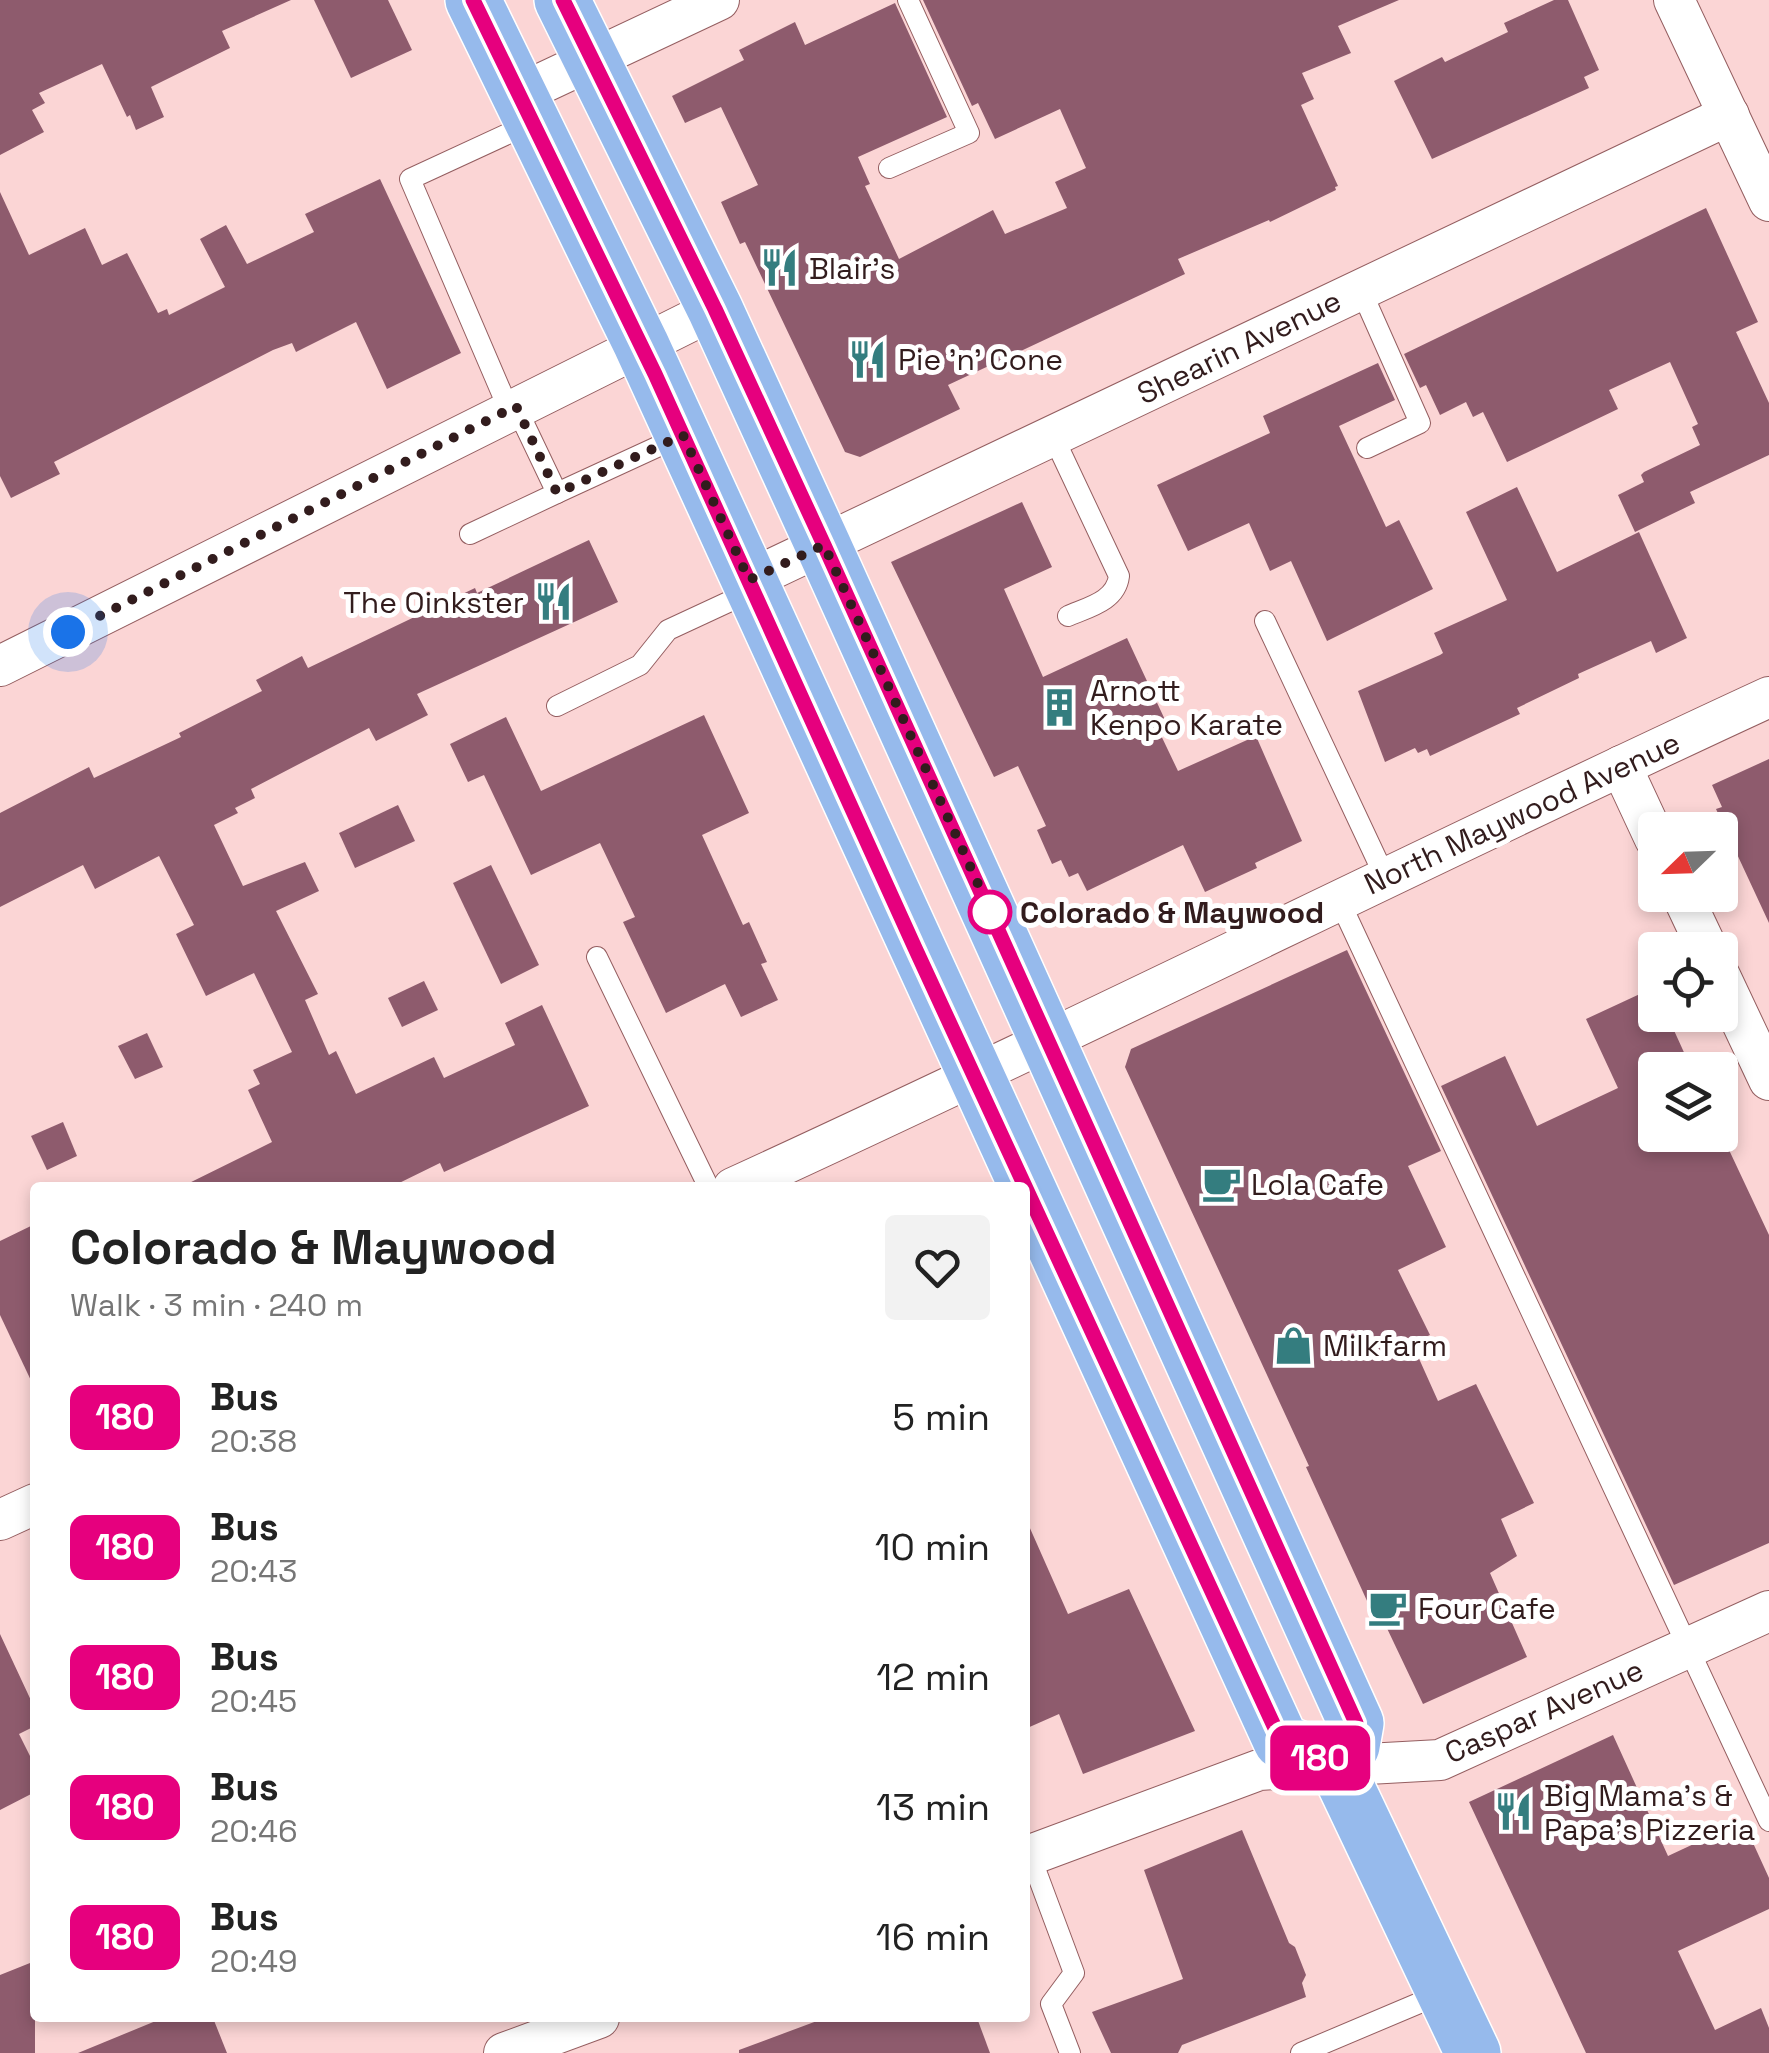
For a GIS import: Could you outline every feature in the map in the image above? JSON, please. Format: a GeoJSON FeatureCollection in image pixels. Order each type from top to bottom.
{"type":"FeatureCollection","features":[{"type":"Feature","properties":{"kind":"main road"},"geometry":{"type":"LineString","coordinates":[[472,0],[640,344],[752,585],[975,1078],[1014,1182]]}},
{"type":"Feature","properties":{"kind":"main road"},"geometry":{"type":"LineString","coordinates":[[562,0],[715,309],[824,545],[1356,1723],[1352,1746],[1336,1765]]}},
{"type":"Feature","properties":{"kind":"main road"},"geometry":{"type":"LineString","coordinates":[[1036,1240],[1281,1741],[1336,1765],[1474,2053]]}},
{"type":"Feature","properties":{"kind":"street"},"geometry":{"type":"LineString","coordinates":[[524,109],[592,60],[719,0]]}},
{"type":"Feature","properties":{"kind":"street"},"geometry":{"type":"LineString","coordinates":[[1674,0],[1769,201]]}},
{"type":"Feature","properties":{"kind":"street","name":"Shearin Avenue"},"geometry":{"type":"LineString","coordinates":[[752,585],[824,545],[1729,116]]}},
{"type":"Feature","properties":{"kind":"street"},"geometry":{"type":"LineString","coordinates":[[0,666],[715,309]]}},
{"type":"Feature","properties":{"kind":"street","name":"North Maywood Avenue"},"geometry":{"type":"LineString","coordinates":[[745,1182],[975,1078],[1339,900],[1769,697]]}},
{"type":"Feature","properties":{"kind":"street"},"geometry":{"type":"LineString","coordinates":[[1620,766],[1642,812]]}},
{"type":"Feature","properties":{"kind":"street"},"geometry":{"type":"LineString","coordinates":[[1738,1014],[1769,1080]]}},
{"type":"Feature","properties":{"kind":"street"},"geometry":{"type":"LineString","coordinates":[[0,1520],[30,1506]]}},
{"type":"Feature","properties":{"kind":"street","name":"Caspar Avenue"},"geometry":{"type":"LineString","coordinates":[[1030,1855],[1259,1770],[1440,1760],[1769,1610]]}},
{"type":"Feature","properties":{"kind":"street"},"geometry":{"type":"LineString","coordinates":[[504,2053],[588,2022]]}},
{"type":"Feature","properties":{"kind":"lane"},"geometry":{"type":"LineString","coordinates":[[889,168],[970,133],[908,0]]}},
{"type":"Feature","properties":{"kind":"lane"},"geometry":{"type":"LineString","coordinates":[[524,109],[410,179],[513,408],[557,493]]}},
{"type":"Feature","properties":{"kind":"lane"},"geometry":{"type":"LineString","coordinates":[[1360,288],[1420,423],[1367,448]]}},
{"type":"Feature","properties":{"kind":"lane"},"geometry":{"type":"LineString","coordinates":[[470,534],[683,435]]}},
{"type":"Feature","properties":{"kind":"lane"},"geometry":{"type":"LineString","coordinates":[[1053,436],[1120,576],[1118,589],[1108,598],[1068,616]]}},
{"type":"Feature","properties":{"kind":"lane"},"geometry":{"type":"LineString","coordinates":[[557,706],[640,666],[668,630],[752,585]]}},
{"type":"Feature","properties":{"kind":"lane"},"geometry":{"type":"LineString","coordinates":[[1265,621],[1385,878]]}},
{"type":"Feature","properties":{"kind":"lane"},"geometry":{"type":"LineString","coordinates":[[1339,900],[1769,1820]]}},
{"type":"Feature","properties":{"kind":"lane"},"geometry":{"type":"LineString","coordinates":[[597,956],[706,1182]]}},
{"type":"Feature","properties":{"kind":"lane"},"geometry":{"type":"LineString","coordinates":[[1030,1863],[1074,1972],[1050,2004],[1070,2053]]}},
{"type":"Feature","properties":{"kind":"lane"},"geometry":{"type":"LineString","coordinates":[[1300,2053],[1445,1992]]}},
{"type":"Feature","properties":{"kind":"building"},"geometry":{"type":"Polygon","coordinates":[[[0,0],[291,0],[222,31],[230,48],[151,87],[164,117],[136,130],[102,64],[39,93],[45,103],[32,110],[44,132],[0,155],[0,0]]]}},
{"type":"Feature","properties":{"kind":"building"},"geometry":{"type":"Polygon","coordinates":[[[314,0],[388,0],[412,50],[351,78],[314,0]]]}},
{"type":"Feature","properties":{"kind":"building"},"geometry":{"type":"Polygon","coordinates":[[[923,0],[1399,0],[1338,26],[1351,53],[1302,73],[1314,99],[1301,105],[1338,186],[1336,190],[1178,259],[1185,274],[948,385],[960,409],[860,457],[845,452],[745,242],[740,244],[721,202],[758,185],[721,107],[685,123],[672,96],[744,60],[739,50],[795,22],[805,45],[895,3],[947,117],[858,157],[870,184],[865,186],[899,259],[993,210],[1005,234],[1067,208],[1055,182],[1086,168],[1060,109],[995,139],[978,103],[972,106],[923,0]]]}},
{"type":"Feature","properties":{"kind":"building"},"geometry":{"type":"Polygon","coordinates":[[[1554,0],[1568,0],[1599,70],[1584,77],[1589,88],[1432,159],[1394,81],[1442,57],[1445,62],[1508,32],[1504,23],[1554,0]]]}},
{"type":"Feature","properties":{"kind":"building"},"geometry":{"type":"Polygon","coordinates":[[[380,179],[461,353],[387,389],[356,322],[296,352],[292,343],[273,350],[54,462],[60,474],[11,498],[0,476],[0,192],[29,255],[85,228],[102,265],[127,253],[158,313],[167,309],[169,315],[225,287],[200,239],[226,225],[247,264],[314,232],[305,214],[380,179]]]}},
{"type":"Feature","properties":{"kind":"building"},"geometry":{"type":"Polygon","coordinates":[[[1706,208],[1758,322],[1736,332],[1769,403],[1769,455],[1690,492],[1695,503],[1635,532],[1618,495],[1644,482],[1644,472],[1700,445],[1692,427],[1698,424],[1670,362],[1609,390],[1618,409],[1507,462],[1483,412],[1473,417],[1466,402],[1440,415],[1426,385],[1420,388],[1404,354],[1706,208]]]}},
{"type":"Feature","properties":{"kind":"building"},"geometry":{"type":"Polygon","coordinates":[[[1378,363],[1395,400],[1339,426],[1386,527],[1399,520],[1433,589],[1327,641],[1291,561],[1270,571],[1249,523],[1188,551],[1157,485],[1270,433],[1263,416],[1378,363]]]}},
{"type":"Feature","properties":{"kind":"building"},"geometry":{"type":"Polygon","coordinates":[[[1517,487],[1557,572],[1639,532],[1687,638],[1656,653],[1651,641],[1578,674],[1579,678],[1517,708],[1520,714],[1430,756],[1427,749],[1418,753],[1415,748],[1385,762],[1358,691],[1440,655],[1443,653],[1434,633],[1507,600],[1466,512],[1517,487]]]}},
{"type":"Feature","properties":{"kind":"building"},"geometry":{"type":"Polygon","coordinates":[[[1022,502],[1052,567],[1004,589],[1043,677],[1127,638],[1166,722],[1157,727],[1178,771],[1256,736],[1302,841],[1205,892],[1183,845],[1087,891],[1078,873],[1069,877],[1061,860],[1052,864],[1037,830],[1046,826],[1018,766],[994,777],[891,562],[1022,502]]]}},
{"type":"Feature","properties":{"kind":"building"},"geometry":{"type":"Polygon","coordinates":[[[589,540],[618,602],[417,694],[428,715],[376,741],[369,728],[251,789],[255,798],[235,808],[238,813],[214,825],[243,886],[305,862],[319,891],[276,911],[318,994],[305,1000],[329,1055],[336,1051],[356,1094],[434,1057],[444,1078],[515,1045],[505,1023],[542,1005],[589,1106],[444,1172],[440,1163],[401,1182],[191,1182],[272,1142],[248,1090],[260,1084],[253,1070],[292,1052],[254,973],[206,996],[176,934],[194,925],[159,856],[95,889],[83,865],[0,907],[0,813],[89,767],[94,778],[181,737],[179,733],[262,691],[256,680],[302,656],[308,668],[475,588],[477,593],[589,540]]]}},
{"type":"Feature","properties":{"kind":"building"},"geometry":{"type":"Polygon","coordinates":[[[704,715],[749,813],[702,835],[743,925],[749,922],[767,962],[761,964],[778,1000],[741,1017],[725,984],[666,1013],[623,922],[635,917],[600,843],[531,875],[484,775],[468,782],[450,744],[506,717],[541,791],[704,715]]]}},
{"type":"Feature","properties":{"kind":"building"},"geometry":{"type":"Polygon","coordinates":[[[1769,759],[1769,923],[1738,856],[1738,812],[1717,812],[1716,809],[1722,807],[1712,785],[1769,759]]]}},
{"type":"Feature","properties":{"kind":"building"},"geometry":{"type":"Polygon","coordinates":[[[398,805],[415,841],[355,868],[339,833],[398,805]]]}},
{"type":"Feature","properties":{"kind":"building"},"geometry":{"type":"Polygon","coordinates":[[[491,865],[539,965],[501,984],[453,883],[491,865]]]}},
{"type":"Feature","properties":{"kind":"building"},"geometry":{"type":"Polygon","coordinates":[[[1347,950],[1441,1151],[1408,1166],[1446,1247],[1398,1270],[1430,1335],[1412,1343],[1438,1401],[1476,1384],[1534,1503],[1501,1519],[1517,1556],[1490,1573],[1527,1657],[1423,1704],[1384,1622],[1378,1625],[1125,1067],[1131,1049],[1347,950]]]}},
{"type":"Feature","properties":{"kind":"building"},"geometry":{"type":"Polygon","coordinates":[[[424,981],[438,1010],[402,1027],[388,998],[424,981]]]}},
{"type":"Feature","properties":{"kind":"building"},"geometry":{"type":"Polygon","coordinates":[[[1638,995],[1638,1032],[1675,1032],[1684,1052],[1638,1052],[1638,1152],[1730,1152],[1769,1235],[1769,1543],[1674,1585],[1441,1086],[1505,1056],[1537,1126],[1618,1088],[1586,1019],[1638,995]]]}},
{"type":"Feature","properties":{"kind":"building"},"geometry":{"type":"Polygon","coordinates":[[[147,1033],[163,1067],[135,1079],[118,1046],[147,1033]]]}},
{"type":"Feature","properties":{"kind":"building"},"geometry":{"type":"Polygon","coordinates":[[[63,1122],[77,1156],[47,1170],[31,1136],[63,1122]]]}},
{"type":"Feature","properties":{"kind":"building"},"geometry":{"type":"Polygon","coordinates":[[[30,1226],[30,1378],[0,1315],[0,1241],[30,1226]]]}},
{"type":"Feature","properties":{"kind":"building"},"geometry":{"type":"Polygon","coordinates":[[[1030,1528],[1068,1614],[1129,1589],[1195,1731],[1083,1774],[1059,1714],[1030,1727],[1030,1528]]]}},
{"type":"Feature","properties":{"kind":"building"},"geometry":{"type":"Polygon","coordinates":[[[0,1634],[30,1698],[30,1728],[19,1734],[30,1756],[30,1795],[0,1810],[0,1634]]]}},
{"type":"Feature","properties":{"kind":"building"},"geometry":{"type":"Polygon","coordinates":[[[1613,1735],[1668,1856],[1743,1821],[1769,1878],[1769,1909],[1678,1951],[1715,2030],[1761,2008],[1769,2028],[1769,2053],[1586,2053],[1469,1802],[1613,1735]]]}},
{"type":"Feature","properties":{"kind":"building"},"geometry":{"type":"Polygon","coordinates":[[[1242,1830],[1306,1975],[1302,1983],[1306,1997],[1182,2045],[1178,2053],[1111,2053],[1092,2012],[1183,1979],[1144,1870],[1242,1830]]]}},
{"type":"Feature","properties":{"kind":"building"},"geometry":{"type":"Polygon","coordinates":[[[30,1963],[30,2022],[35,2022],[35,2053],[0,2053],[0,1975],[30,1963]]]}},
{"type":"Feature","properties":{"kind":"building"},"geometry":{"type":"Polygon","coordinates":[[[153,2022],[215,2022],[227,2053],[78,2053],[153,2022]]]}},
{"type":"Feature","properties":{"kind":"building"},"geometry":{"type":"Polygon","coordinates":[[[814,2022],[978,2022],[990,2053],[739,2053],[814,2022]]]}},
{"type":"Feature","properties":{"kind":"bus line","name":"180"},"geometry":{"type":"LineString","coordinates":[[473,0],[655,374],[1023,1182]]}},
{"type":"Feature","properties":{"kind":"bus line","name":"180"},"geometry":{"type":"LineString","coordinates":[[563,0],[715,309],[824,545],[1356,1723],[1352,1746],[1336,1765],[1281,1741],[1030,1197]]}},
{"type":"Feature","properties":{"kind":"place","name":"Blair's"},"geometry":{"type":"Point","coordinates":[779,268]}},
{"type":"Feature","properties":{"kind":"place","name":"Pie 'n' Cone"},"geometry":{"type":"Point","coordinates":[868,359]}},
{"type":"Feature","properties":{"kind":"place","name":"The Oinkster"},"geometry":{"type":"Point","coordinates":[554,602]}},
{"type":"Feature","properties":{"kind":"place","name":"Arnott Kenpo Karate"},"geometry":{"type":"Point","coordinates":[1060,707]}},
{"type":"Feature","properties":{"kind":"place","name":"Colorado & Maywood"},"geometry":{"type":"Point","coordinates":[990,912]}},
{"type":"Feature","properties":{"kind":"place","name":"Lola Cafe"},"geometry":{"type":"Point","coordinates":[1221,1184]}},
{"type":"Feature","properties":{"kind":"place","name":"Milkfarm"},"geometry":{"type":"Point","coordinates":[1293,1345]}},
{"type":"Feature","properties":{"kind":"place","name":"Four Cafe"},"geometry":{"type":"Point","coordinates":[1388,1608]}},
{"type":"Feature","properties":{"kind":"place","name":"Big Mama's & Papa's Pizzeria"},"geometry":{"type":"Point","coordinates":[1514,1812]}},
{"type":"Feature","properties":{"kind":"route"},"geometry":{"type":"LineString","coordinates":[[68,632],[516,406],[557,493],[683,435],[749,580],[824,545],[994,919],[990,912]]}}]}
